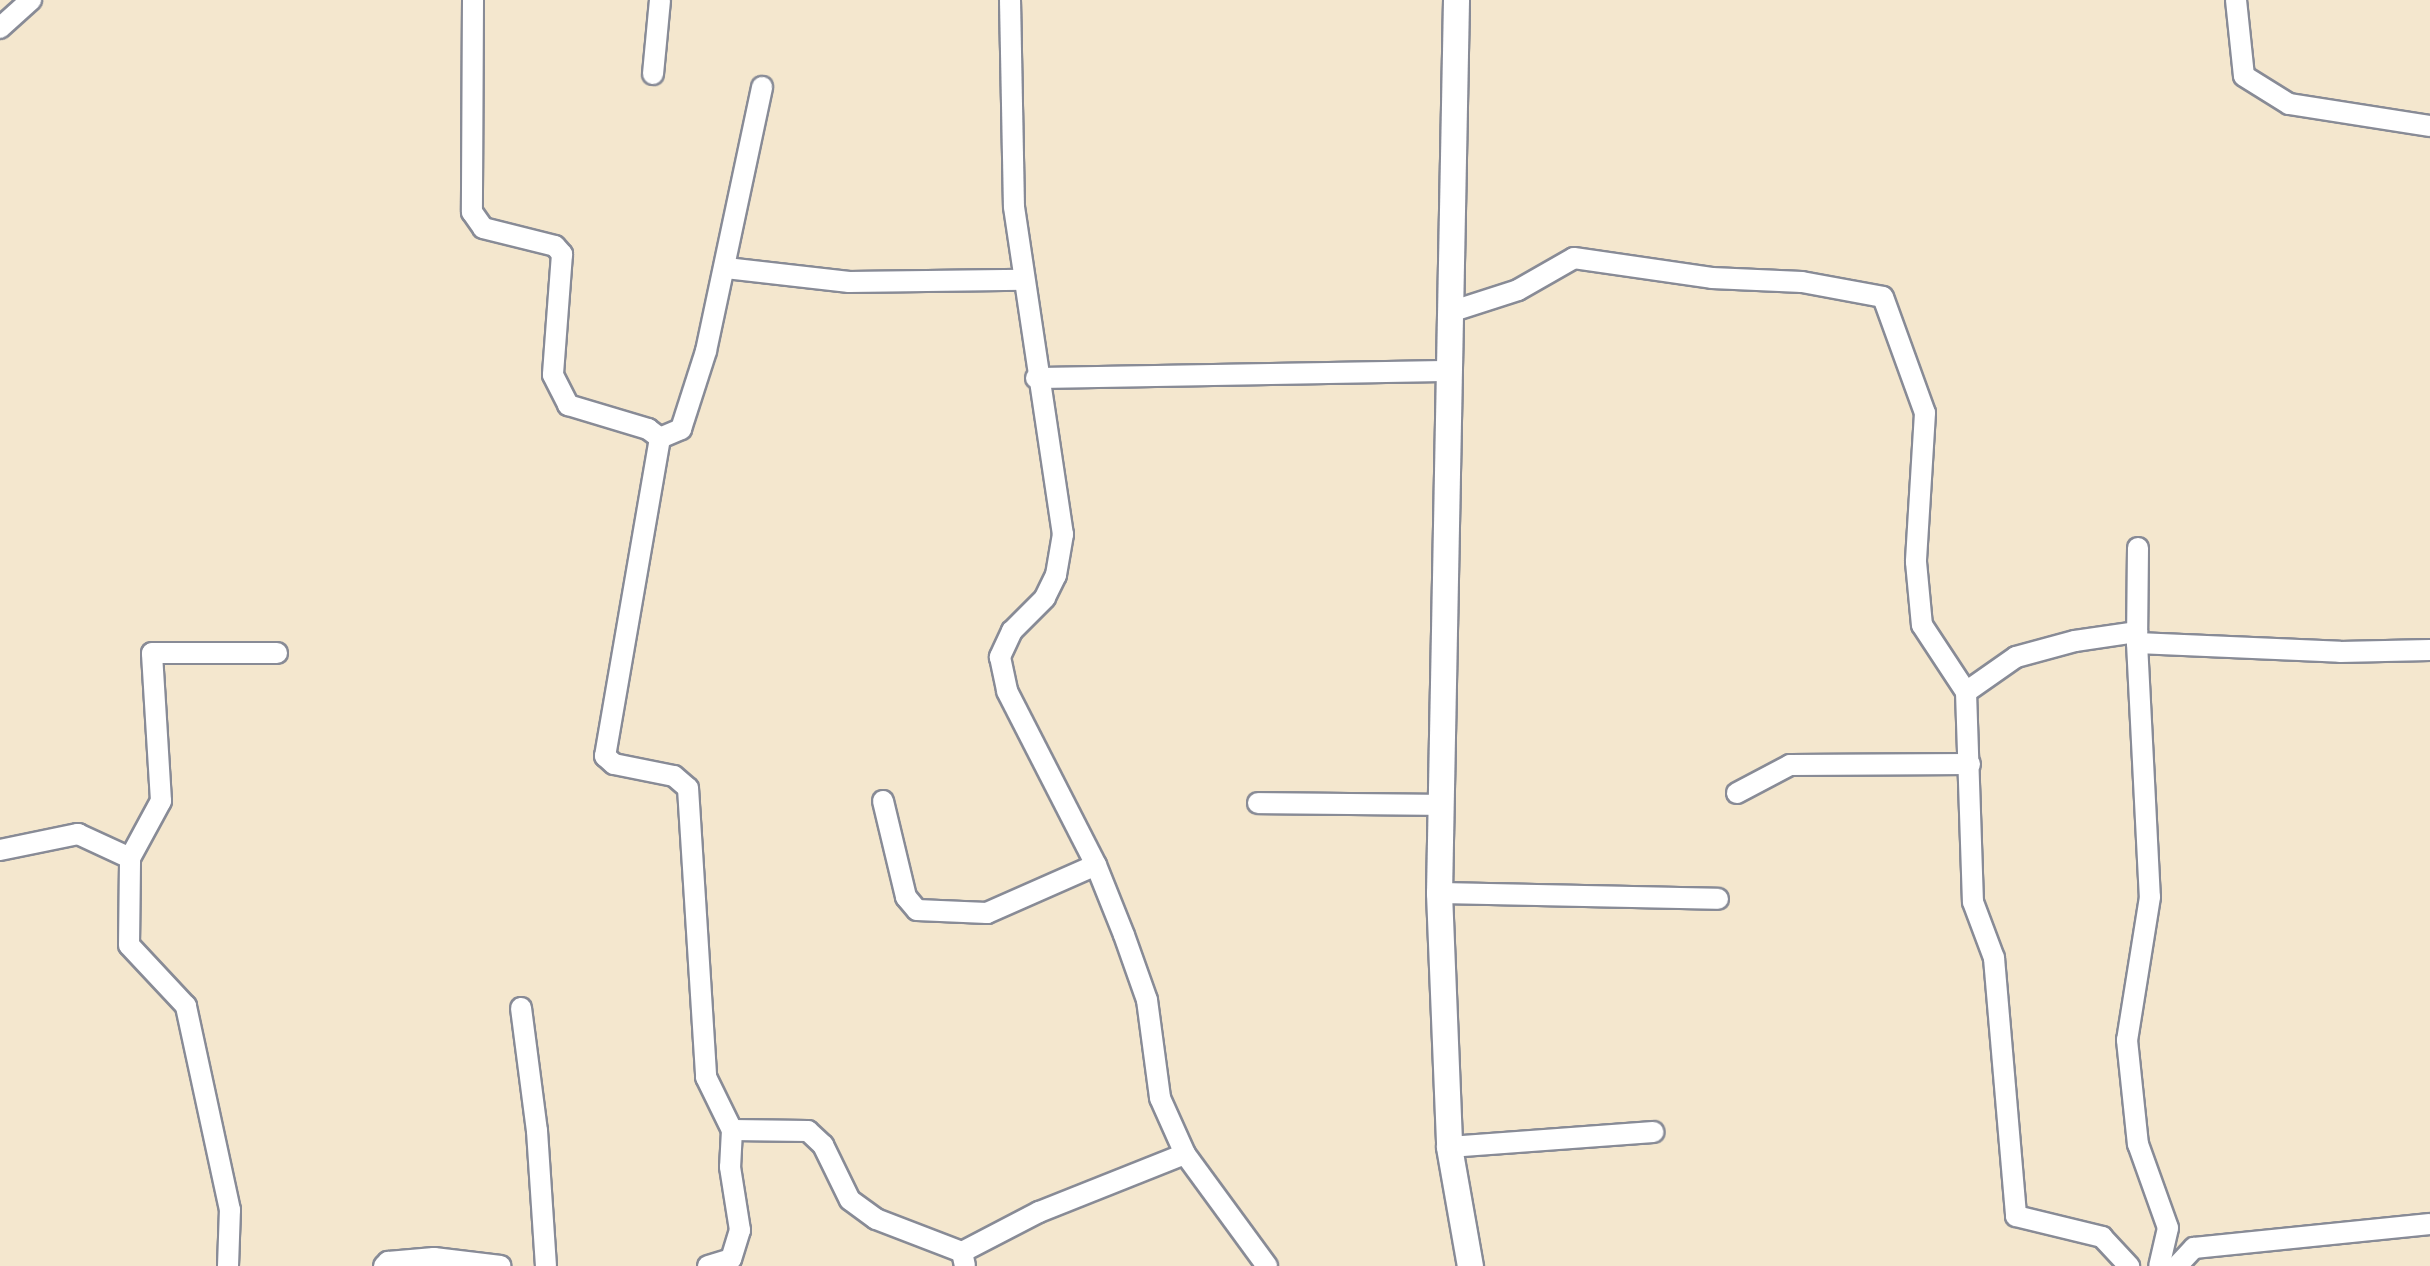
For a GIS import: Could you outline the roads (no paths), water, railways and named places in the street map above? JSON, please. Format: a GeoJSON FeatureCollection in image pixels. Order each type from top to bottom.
{"type":"FeatureCollection","features":[{"type":"Feature","properties":{"kind":"street"},"geometry":{"type":"LineString","coordinates":[[0,28],[31,0]]}},
{"type":"Feature","properties":{"kind":"street"},"geometry":{"type":"LineString","coordinates":[[473,0],[472,212],[483,228],[554,246],[562,254],[554,374],[568,405],[648,428],[660,438]]}},
{"type":"Feature","properties":{"kind":"street"},"geometry":{"type":"LineString","coordinates":[[653,74],[660,0]]}},
{"type":"Feature","properties":{"kind":"street"},"geometry":{"type":"LineString","coordinates":[[1010,0],[1014,207],[1036,378],[1064,534],[1056,576],[1045,598],[1012,632],[1000,657],[1007,691],[1096,865],[1147,1000],[1160,1098],[1186,1154],[1267,1266]]}},
{"type":"Feature","properties":{"kind":"street"},"geometry":{"type":"LineString","coordinates":[[1456,0],[1439,893],[1449,1147],[1470,1266]]}},
{"type":"Feature","properties":{"kind":"street"},"geometry":{"type":"LineString","coordinates":[[2236,0],[2244,76],[2289,104],[2430,126]]}},
{"type":"Feature","properties":{"kind":"street"},"geometry":{"type":"LineString","coordinates":[[660,438],[681,429],[726,268],[762,87]]}},
{"type":"Feature","properties":{"kind":"street"},"geometry":{"type":"LineString","coordinates":[[1450,312],[1518,290],[1574,258],[1712,278],[1802,282],[1883,296],[1925,414],[1916,562],[1922,626],[1966,692],[1972,902],[1994,958],[2016,1216],[2102,1237],[2129,1266]]}},
{"type":"Feature","properties":{"kind":"street"},"geometry":{"type":"LineString","coordinates":[[726,268],[850,282],[1024,280]]}},
{"type":"Feature","properties":{"kind":"street"},"geometry":{"type":"LineString","coordinates":[[1036,378],[1448,371]]}},
{"type":"Feature","properties":{"kind":"street"},"geometry":{"type":"LineString","coordinates":[[660,438],[605,756],[614,764],[674,776],[688,788],[706,1077],[732,1130],[730,1167],[740,1230],[731,1259],[708,1266]]}},
{"type":"Feature","properties":{"kind":"street"},"geometry":{"type":"LineString","coordinates":[[2138,548],[2137,638],[2150,897],[2128,1040],[2138,1144],[2168,1228],[2159,1266]]}},
{"type":"Feature","properties":{"kind":"street"},"geometry":{"type":"LineString","coordinates":[[1966,692],[2016,657],[2075,641],[2137,638],[2340,652],[2430,650]]}},
{"type":"Feature","properties":{"kind":"street"},"geometry":{"type":"LineString","coordinates":[[228,1266],[230,1210],[186,1006],[129,945],[130,858],[160,801],[152,653],[277,653]]}},
{"type":"Feature","properties":{"kind":"street"},"geometry":{"type":"LineString","coordinates":[[1737,793],[1790,765],[1970,764]]}},
{"type":"Feature","properties":{"kind":"street"},"geometry":{"type":"LineString","coordinates":[[884,802],[906,897],[917,910],[987,913],[1096,865]]}},
{"type":"Feature","properties":{"kind":"street"},"geometry":{"type":"LineString","coordinates":[[1258,804],[1441,805]]}},
{"type":"Feature","properties":{"kind":"street"},"geometry":{"type":"LineString","coordinates":[[0,850],[78,834],[130,858]]}},
{"type":"Feature","properties":{"kind":"street"},"geometry":{"type":"LineString","coordinates":[[1439,893],[1718,899]]}},
{"type":"Feature","properties":{"kind":"street"},"geometry":{"type":"LineString","coordinates":[[520,1008],[537,1131],[546,1266]]}},
{"type":"Feature","properties":{"kind":"street"},"geometry":{"type":"LineString","coordinates":[[732,1130],[808,1131],[822,1146],[850,1200],[876,1218],[963,1259],[1038,1212],[1186,1154]]}},
{"type":"Feature","properties":{"kind":"street"},"geometry":{"type":"LineString","coordinates":[[1449,1147],[1653,1132]]}},
{"type":"Feature","properties":{"kind":"street"},"geometry":{"type":"LineString","coordinates":[[2176,1266],[2194,1248],[2430,1224]]}},
{"type":"Feature","properties":{"kind":"street"},"geometry":{"type":"LineString","coordinates":[[384,1266],[388,1262],[434,1258],[501,1266]]}}]}
